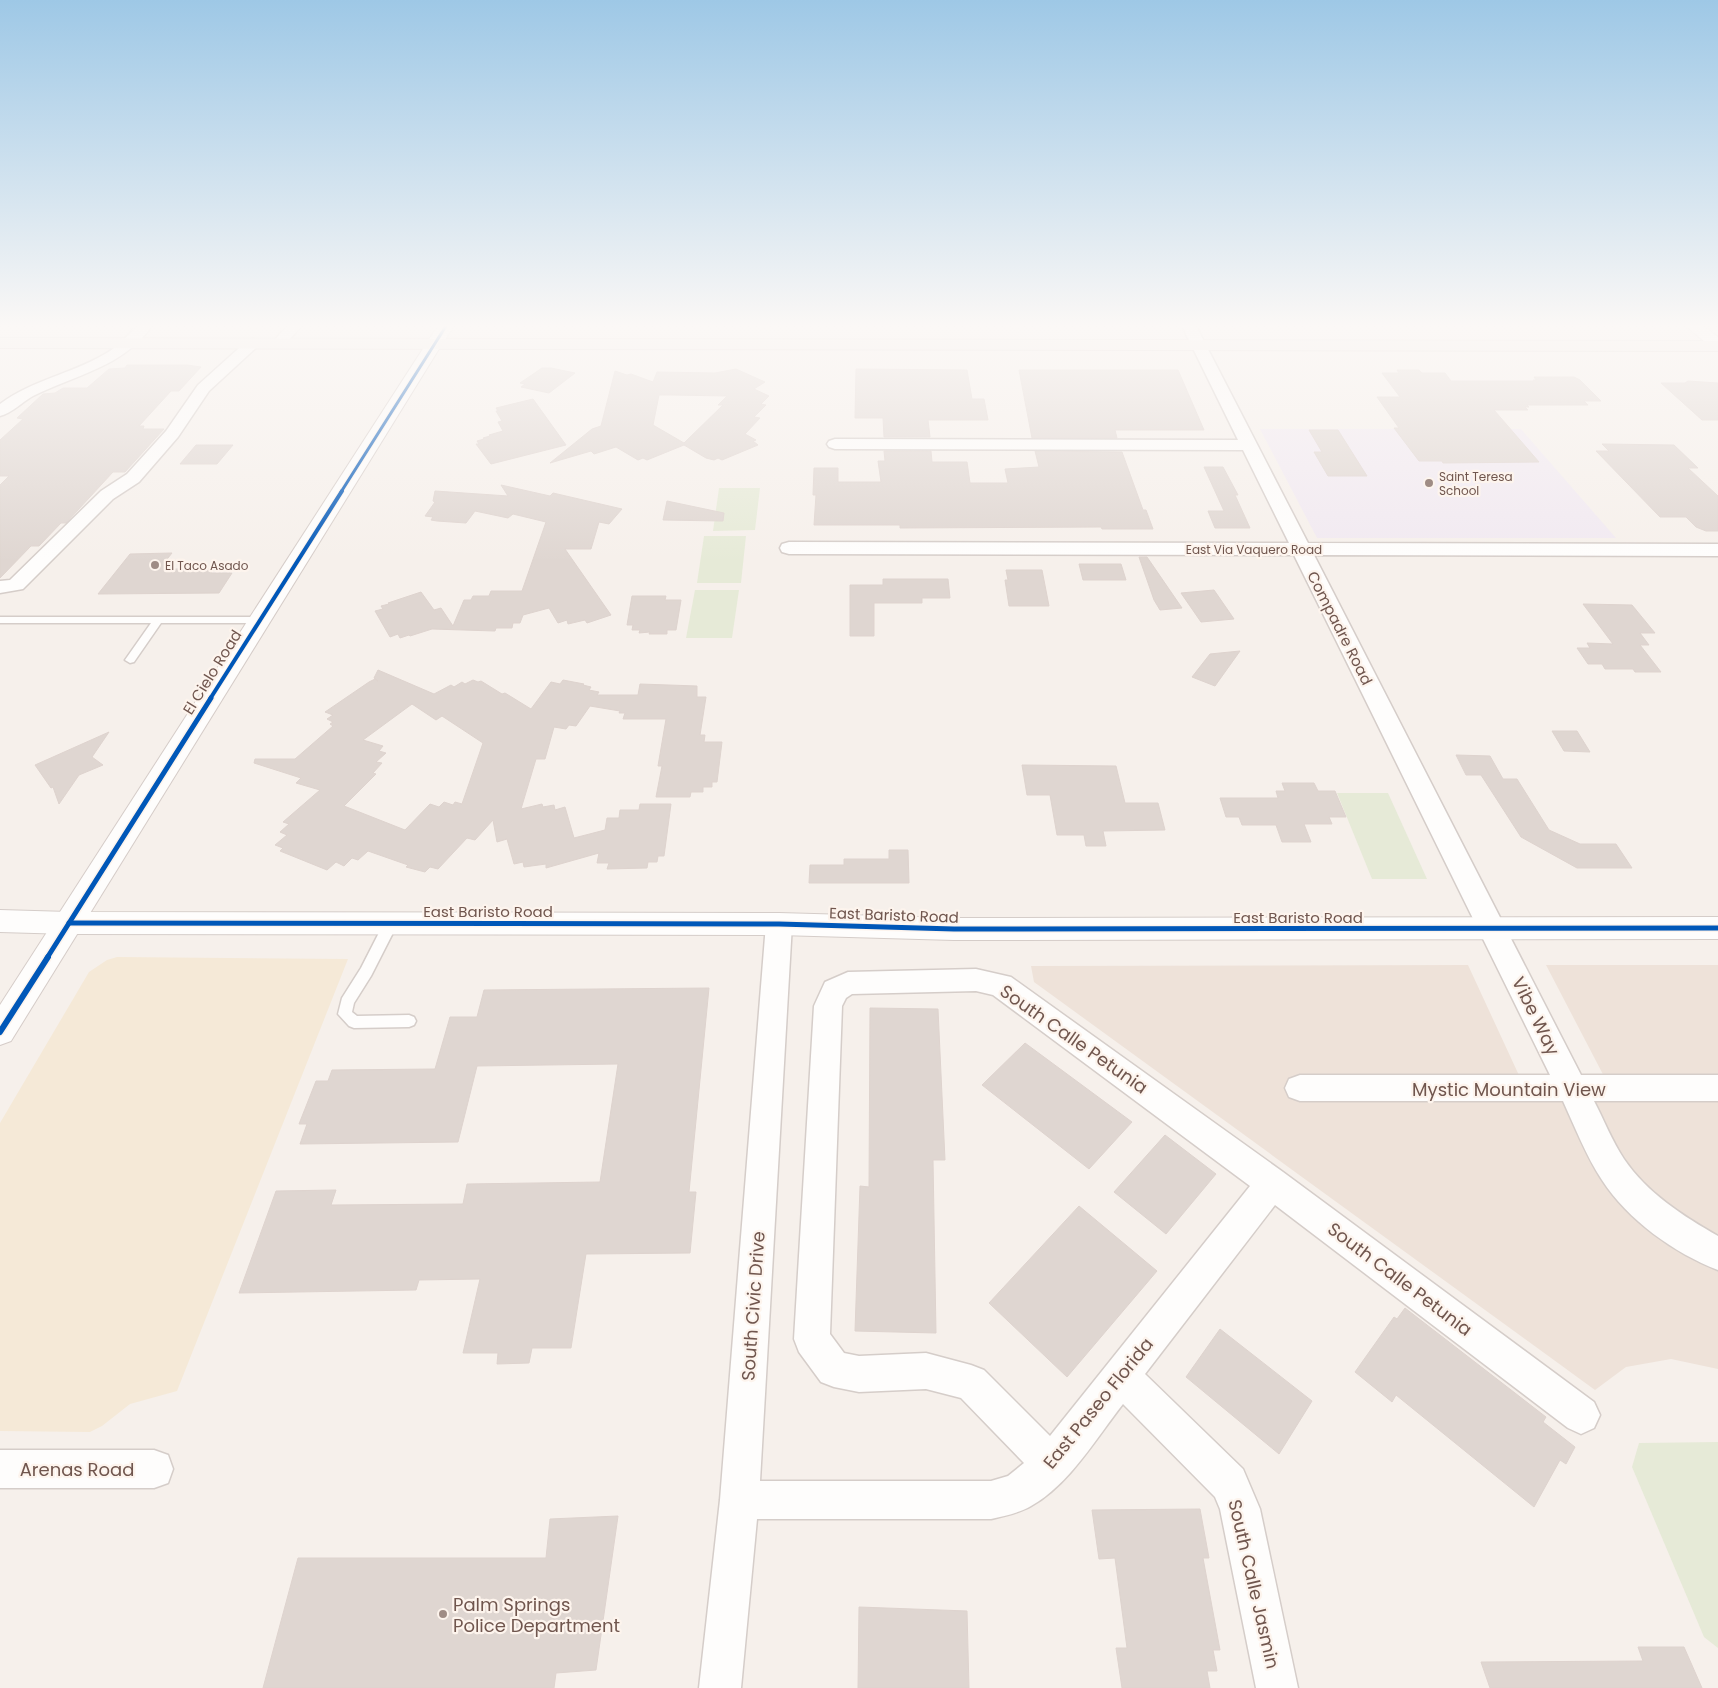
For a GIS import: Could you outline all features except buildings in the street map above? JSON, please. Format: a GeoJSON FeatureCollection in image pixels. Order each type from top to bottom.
{"type":"FeatureCollection","features":[{"type":"Feature","properties":{"kind":"street"},"geometry":{"type":"LineString","coordinates":[[0,587],[16,585],[106,495],[133,478],[172,434],[191,405]]}},
{"type":"Feature","properties":{"kind":"street","name":"El Cielo Road"},"geometry":{"type":"LineString","coordinates":[[0,1032],[396,405]]}},
{"type":"Feature","properties":{"kind":"street","name":"Compadre Road"},"geometry":{"type":"LineString","coordinates":[[1229,405],[1493,929]]}},
{"type":"Feature","properties":{"kind":"street"},"geometry":{"type":"LineString","coordinates":[[835,444],[1249,445]]}},
{"type":"Feature","properties":{"kind":"street","name":"East Via Vaquero Road"},"geometry":{"type":"LineString","coordinates":[[789,548],[1718,550]]}},
{"type":"Feature","properties":{"kind":"street","name":"East Baristo Road"},"geometry":{"type":"LineString","coordinates":[[0,921],[68,923],[779,924],[954,930],[1718,928]]}},
{"type":"Feature","properties":{"kind":"street","name":"South Civic Drive"},"geometry":{"type":"LineString","coordinates":[[720,1688],[739,1500],[779,924]]}},
{"type":"Feature","properties":{"kind":"street","name":"Vibe Way"},"geometry":{"type":"LineString","coordinates":[[1493,929],[1612,1168],[1624,1186],[1643,1204],[1676,1229],[1718,1254]]}},
{"type":"Feature","properties":{"kind":"street","name":"South Calle Petunia"},"geometry":{"type":"LineString","coordinates":[[1052,1465],[971,1383],[926,1371],[859,1374],[834,1368],[812,1339],[828,1006],[836,990],[848,983],[976,980],[1000,985],[1272,1183],[1581,1414]]}},
{"type":"Feature","properties":{"kind":"street","name":"Mystic Mountain View"},"geometry":{"type":"LineString","coordinates":[[1300,1088],[1718,1088]]}},
{"type":"Feature","properties":{"kind":"street","name":"East Paseo Florida"},"geometry":{"type":"LineString","coordinates":[[739,1500],[991,1500],[1018,1492],[1052,1465],[1272,1183]]}},
{"type":"Feature","properties":{"kind":"street","name":"South Calle Jasmin"},"geometry":{"type":"LineString","coordinates":[[1121,1376],[1230,1483],[1240,1508],[1277,1688]]}},
{"type":"Feature","properties":{"kind":"street","name":"Arenas Road"},"geometry":{"type":"LineString","coordinates":[[0,1468],[154,1468]]}},
{"type":"Feature","properties":{"kind":"lane"},"geometry":{"type":"LineString","coordinates":[[0,620],[260,620]]}},
{"type":"Feature","properties":{"kind":"lane"},"geometry":{"type":"LineString","coordinates":[[130,660],[158,620]]}},
{"type":"Feature","properties":{"kind":"lane"},"geometry":{"type":"LineString","coordinates":[[391,924],[348,1002],[345,1014],[354,1022],[409,1020]]}},
{"type":"Feature","properties":{"kind":"shaded area","name":"Saint Teresa School"},"geometry":{"type":"Polygon","coordinates":[[[1260,429],[1521,429],[1616,538],[1317,538],[1260,429]]]}},
{"type":"Feature","properties":{"kind":"shaded area"},"geometry":{"type":"Polygon","coordinates":[[[1468,965],[1523,1084],[1608,1084],[1546,965],[1718,965],[1718,1369],[1671,1359],[1626,1367],[1595,1390],[1034,982],[1031,966],[1468,965]]]}},
{"type":"Feature","properties":{"kind":"green space"},"geometry":{"type":"Polygon","coordinates":[[[719,488],[760,488],[755,530],[713,531],[719,488]]]}},
{"type":"Feature","properties":{"kind":"green space"},"geometry":{"type":"Polygon","coordinates":[[[704,536],[746,536],[741,583],[697,583],[704,536]]]}},
{"type":"Feature","properties":{"kind":"green space"},"geometry":{"type":"Polygon","coordinates":[[[695,590],[739,590],[732,638],[686,638],[695,590]]]}},
{"type":"Feature","properties":{"kind":"green space"},"geometry":{"type":"Polygon","coordinates":[[[1337,793],[1388,793],[1427,879],[1372,879],[1337,793]]]}},
{"type":"Feature","properties":{"kind":"green space"},"geometry":{"type":"Polygon","coordinates":[[[1718,1442],[1718,1648],[1704,1637],[1632,1467],[1639,1443],[1718,1442]]]}},
{"type":"Feature","properties":{"kind":"sand"},"geometry":{"type":"Polygon","coordinates":[[[117,957],[348,959],[177,1391],[130,1404],[102,1426],[90,1432],[0,1431],[0,1123],[89,972],[107,960],[117,957]]]}},
{"type":"Feature","properties":{"kind":"cycle path"},"geometry":{"type":"LineString","coordinates":[[0,1032],[396,405]]}},
{"type":"Feature","properties":{"kind":"cycle path"},"geometry":{"type":"LineString","coordinates":[[69,923],[779,924],[954,929],[1718,928]]}},
{"type":"Feature","properties":{"kind":"place","name":"Saint Teresa School"},"geometry":{"type":"Point","coordinates":[1429,483]}},
{"type":"Feature","properties":{"kind":"place","name":"El Taco Asado"},"geometry":{"type":"Point","coordinates":[155,565]}},
{"type":"Feature","properties":{"kind":"place","name":"Palm Springs Police Department"},"geometry":{"type":"Point","coordinates":[443,1614]}}]}
